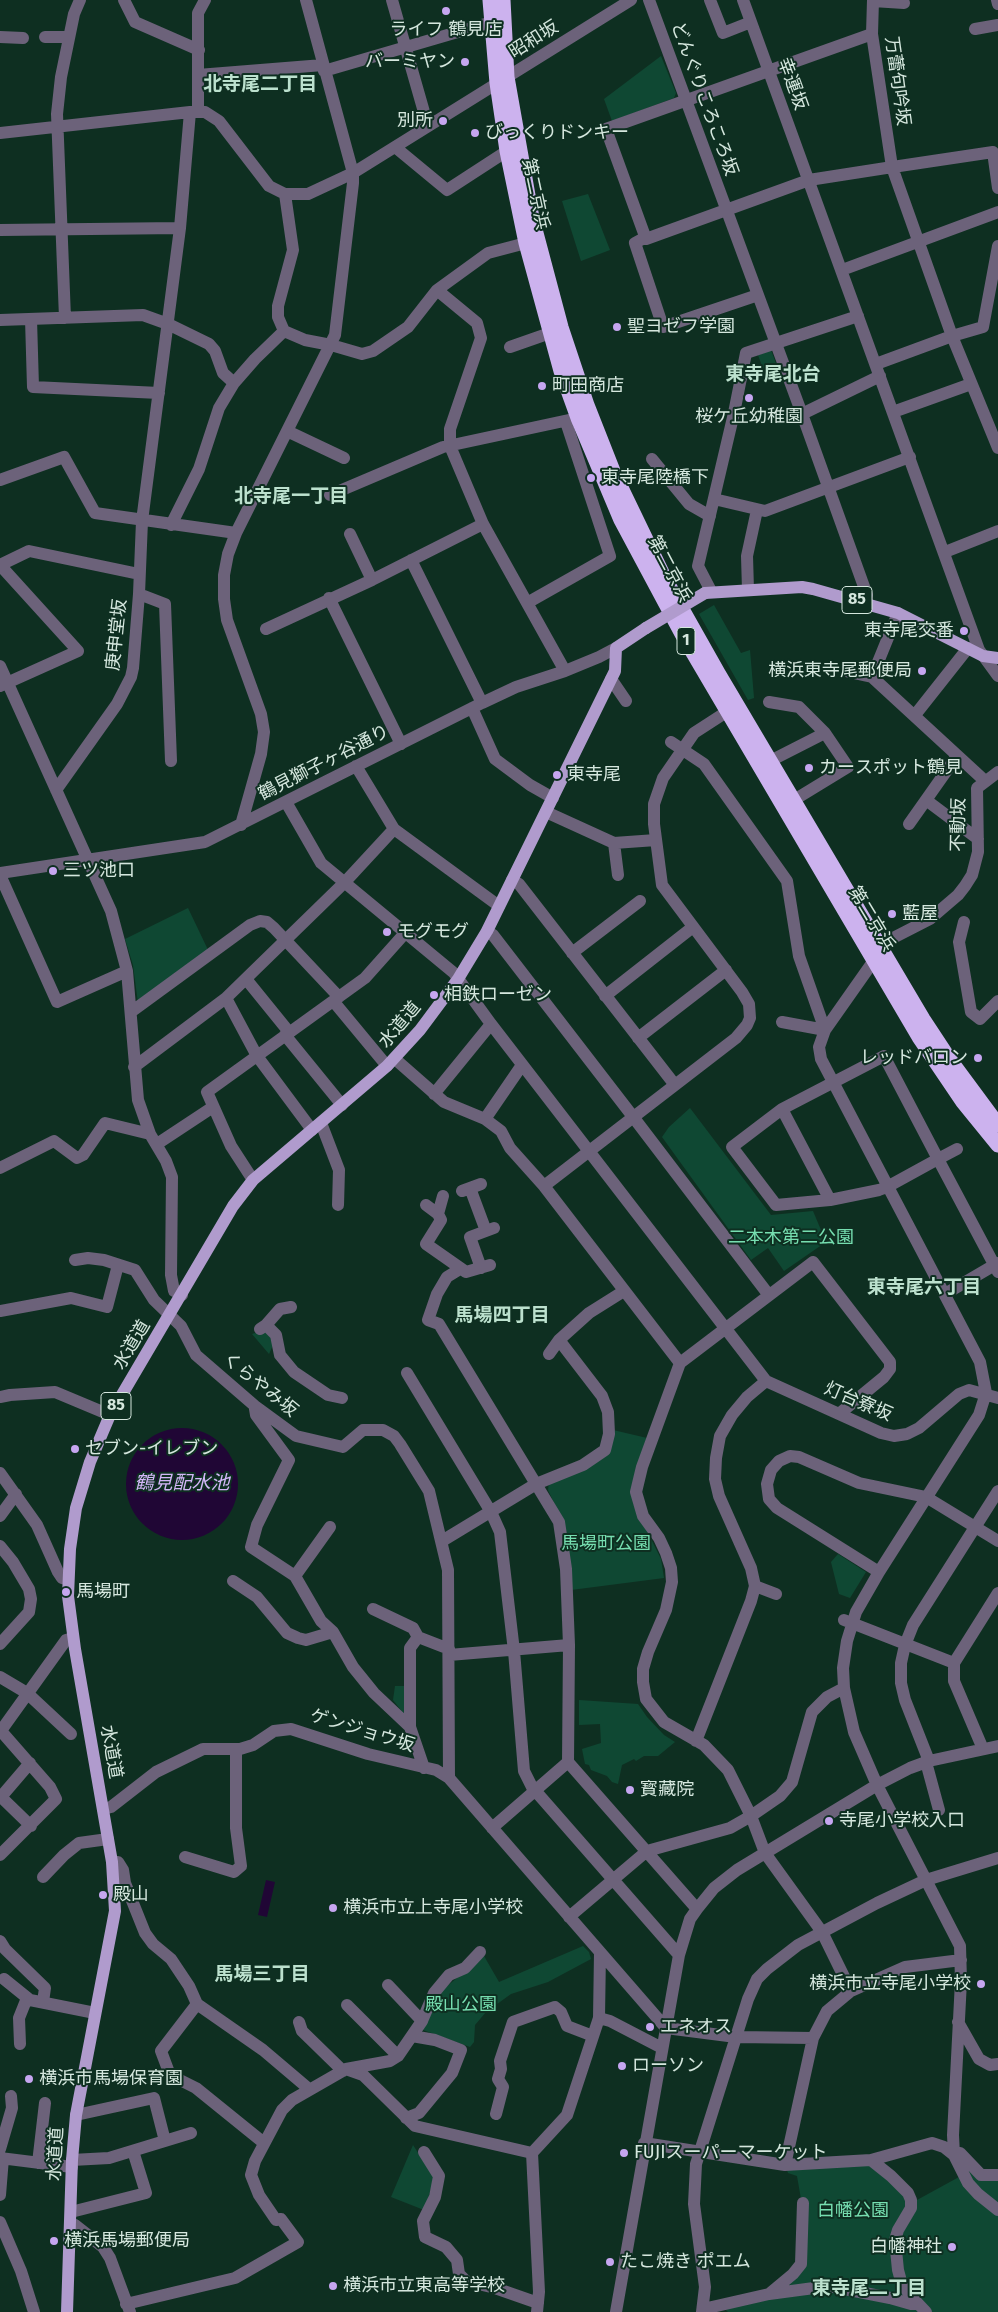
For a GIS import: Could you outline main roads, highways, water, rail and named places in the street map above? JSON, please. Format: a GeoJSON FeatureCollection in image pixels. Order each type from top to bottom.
{"type":"FeatureCollection","features":[{"type":"Feature","properties":{"kind":"highway","name":"第二京浜"},"geometry":{"type":"LineString","coordinates":[[490,0],[502,80],[518,145],[534,226],[561,326],[587,404],[613,471],[666,579],[718,673],[772,760],[939,1067],[963,1102],[998,1145]]}},
{"type":"Feature","properties":{"kind":"highway","name":"第二京浜"},"geometry":{"type":"LineString","coordinates":[[503,0],[502,80],[507,150],[526,243],[572,420],[621,520],[682,634],[728,711],[878,955],[950,1060],[998,1125]]}},
{"type":"Feature","properties":{"kind":"main road","name":"鶴見獅子ヶ谷通り"},"geometry":{"type":"LineString","coordinates":[[616,648],[708,592],[808,588],[866,602],[898,613],[918,621],[983,656],[998,658]]}},
{"type":"Feature","properties":{"kind":"main road","name":"水道道"},"geometry":{"type":"LineString","coordinates":[[67,2312],[72,2164],[76,2115],[114,1911],[112,1862],[73,1638],[68,1579],[76,1508],[90,1462],[110,1415],[234,1206],[253,1180],[391,1062],[420,1030],[458,979],[487,931],[616,671],[616,648]]}},
{"type":"Feature","properties":{"kind":"water","name":"鶴見配水池"},"geometry":{"type":"Polygon","coordinates":[[[182,1428],[193,1429],[203,1433],[221,1445],[233,1463],[237,1473],[237,1495],[233,1505],[221,1523],[203,1535],[193,1539],[182,1540],[171,1539],[161,1535],[143,1523],[131,1505],[127,1495],[126,1484],[127,1473],[131,1463],[143,1445],[161,1433],[171,1429],[182,1428]]]}},
{"type":"Feature","properties":{"kind":"water"},"geometry":{"type":"Polygon","coordinates":[[[266,1880],[275,1882],[267,1917],[258,1915],[266,1880]]]}},
{"type":"Feature","properties":{"kind":"place","name":"ライフ 鶴見店"},"geometry":{"type":"Point","coordinates":[446,11]}},
{"type":"Feature","properties":{"kind":"place","name":"バーミヤン"},"geometry":{"type":"Point","coordinates":[465,62]}},
{"type":"Feature","properties":{"kind":"place","name":"別所"},"geometry":{"type":"Point","coordinates":[443,121]}},
{"type":"Feature","properties":{"kind":"place","name":"びっくりドンキー"},"geometry":{"type":"Point","coordinates":[475,133]}},
{"type":"Feature","properties":{"kind":"place","name":"聖ヨゼフ学園"},"geometry":{"type":"Point","coordinates":[617,327]}},
{"type":"Feature","properties":{"kind":"place","name":"町田商店"},"geometry":{"type":"Point","coordinates":[542,386]}},
{"type":"Feature","properties":{"kind":"place","name":"桜ケ丘幼稚園"},"geometry":{"type":"Point","coordinates":[749,398]}},
{"type":"Feature","properties":{"kind":"place","name":"東寺尾陸橋下"},"geometry":{"type":"Point","coordinates":[591,478]}},
{"type":"Feature","properties":{"kind":"place","name":"東寺尾交番"},"geometry":{"type":"Point","coordinates":[964,631]}},
{"type":"Feature","properties":{"kind":"place","name":"横浜東寺尾郵便局"},"geometry":{"type":"Point","coordinates":[922,671]}},
{"type":"Feature","properties":{"kind":"place","name":"カースポット鶴見"},"geometry":{"type":"Point","coordinates":[809,768]}},
{"type":"Feature","properties":{"kind":"place","name":"東寺尾"},"geometry":{"type":"Point","coordinates":[557,775]}},
{"type":"Feature","properties":{"kind":"place","name":"三ツ池口"},"geometry":{"type":"Point","coordinates":[53,871]}},
{"type":"Feature","properties":{"kind":"place","name":"藍屋"},"geometry":{"type":"Point","coordinates":[892,914]}},
{"type":"Feature","properties":{"kind":"place","name":"モグモグ"},"geometry":{"type":"Point","coordinates":[387,932]}},
{"type":"Feature","properties":{"kind":"place","name":"相鉄ローゼン"},"geometry":{"type":"Point","coordinates":[434,995]}},
{"type":"Feature","properties":{"kind":"place","name":"レッドバロン"},"geometry":{"type":"Point","coordinates":[978,1058]}},
{"type":"Feature","properties":{"kind":"place","name":"セブン-イレブン"},"geometry":{"type":"Point","coordinates":[75,1449]}},
{"type":"Feature","properties":{"kind":"place","name":"馬場町"},"geometry":{"type":"Point","coordinates":[66,1592]}},
{"type":"Feature","properties":{"kind":"place","name":"寳藏院"},"geometry":{"type":"Point","coordinates":[630,1790]}},
{"type":"Feature","properties":{"kind":"place","name":"寺尾小学校入口"},"geometry":{"type":"Point","coordinates":[829,1821]}},
{"type":"Feature","properties":{"kind":"place","name":"殿山"},"geometry":{"type":"Point","coordinates":[103,1895]}},
{"type":"Feature","properties":{"kind":"place","name":"横浜市立上寺尾小学校"},"geometry":{"type":"Point","coordinates":[333,1908]}},
{"type":"Feature","properties":{"kind":"place","name":"横浜市立寺尾小学校"},"geometry":{"type":"Point","coordinates":[981,1984]}},
{"type":"Feature","properties":{"kind":"place","name":"エネオス"},"geometry":{"type":"Point","coordinates":[650,2027]}},
{"type":"Feature","properties":{"kind":"place","name":"ローソン"},"geometry":{"type":"Point","coordinates":[622,2066]}},
{"type":"Feature","properties":{"kind":"place","name":"横浜市馬場保育園"},"geometry":{"type":"Point","coordinates":[29,2079]}},
{"type":"Feature","properties":{"kind":"place","name":"FUJIスーパーマーケット"},"geometry":{"type":"Point","coordinates":[624,2153]}},
{"type":"Feature","properties":{"kind":"place","name":"横浜馬場郵便局"},"geometry":{"type":"Point","coordinates":[54,2241]}},
{"type":"Feature","properties":{"kind":"place","name":"白幡神社"},"geometry":{"type":"Point","coordinates":[952,2247]}},
{"type":"Feature","properties":{"kind":"place","name":"たこ焼き ポエム"},"geometry":{"type":"Point","coordinates":[610,2262]}},
{"type":"Feature","properties":{"kind":"place","name":"横浜市立東高等学校"},"geometry":{"type":"Point","coordinates":[333,2286]}},
{"type":"Feature","properties":{"kind":"district","name":"北寺尾二丁目"},"geometry":{"type":"Point","coordinates":[260,85]}},
{"type":"Feature","properties":{"kind":"district","name":"東寺尾北台"},"geometry":{"type":"Point","coordinates":[773,375]}},
{"type":"Feature","properties":{"kind":"district","name":"北寺尾一丁目"},"geometry":{"type":"Point","coordinates":[291,497]}},
{"type":"Feature","properties":{"kind":"district","name":"東寺尾六丁目"},"geometry":{"type":"Point","coordinates":[924,1288]}},
{"type":"Feature","properties":{"kind":"district","name":"馬場四丁目"},"geometry":{"type":"Point","coordinates":[502,1316]}},
{"type":"Feature","properties":{"kind":"district","name":"馬場三丁目"},"geometry":{"type":"Point","coordinates":[262,1975]}},
{"type":"Feature","properties":{"kind":"district","name":"東寺尾二丁目"},"geometry":{"type":"Point","coordinates":[869,2289]}},
{"type":"Feature","properties":{"kind":"park label","name":"二本木第二公園"},"geometry":{"type":"Point","coordinates":[791,1238]}},
{"type":"Feature","properties":{"kind":"park label","name":"馬場町公園"},"geometry":{"type":"Point","coordinates":[606,1544]}},
{"type":"Feature","properties":{"kind":"park label","name":"殿山公園"},"geometry":{"type":"Point","coordinates":[461,2005]}},
{"type":"Feature","properties":{"kind":"park label","name":"白幡公園"},"geometry":{"type":"Point","coordinates":[853,2211]}}]}
